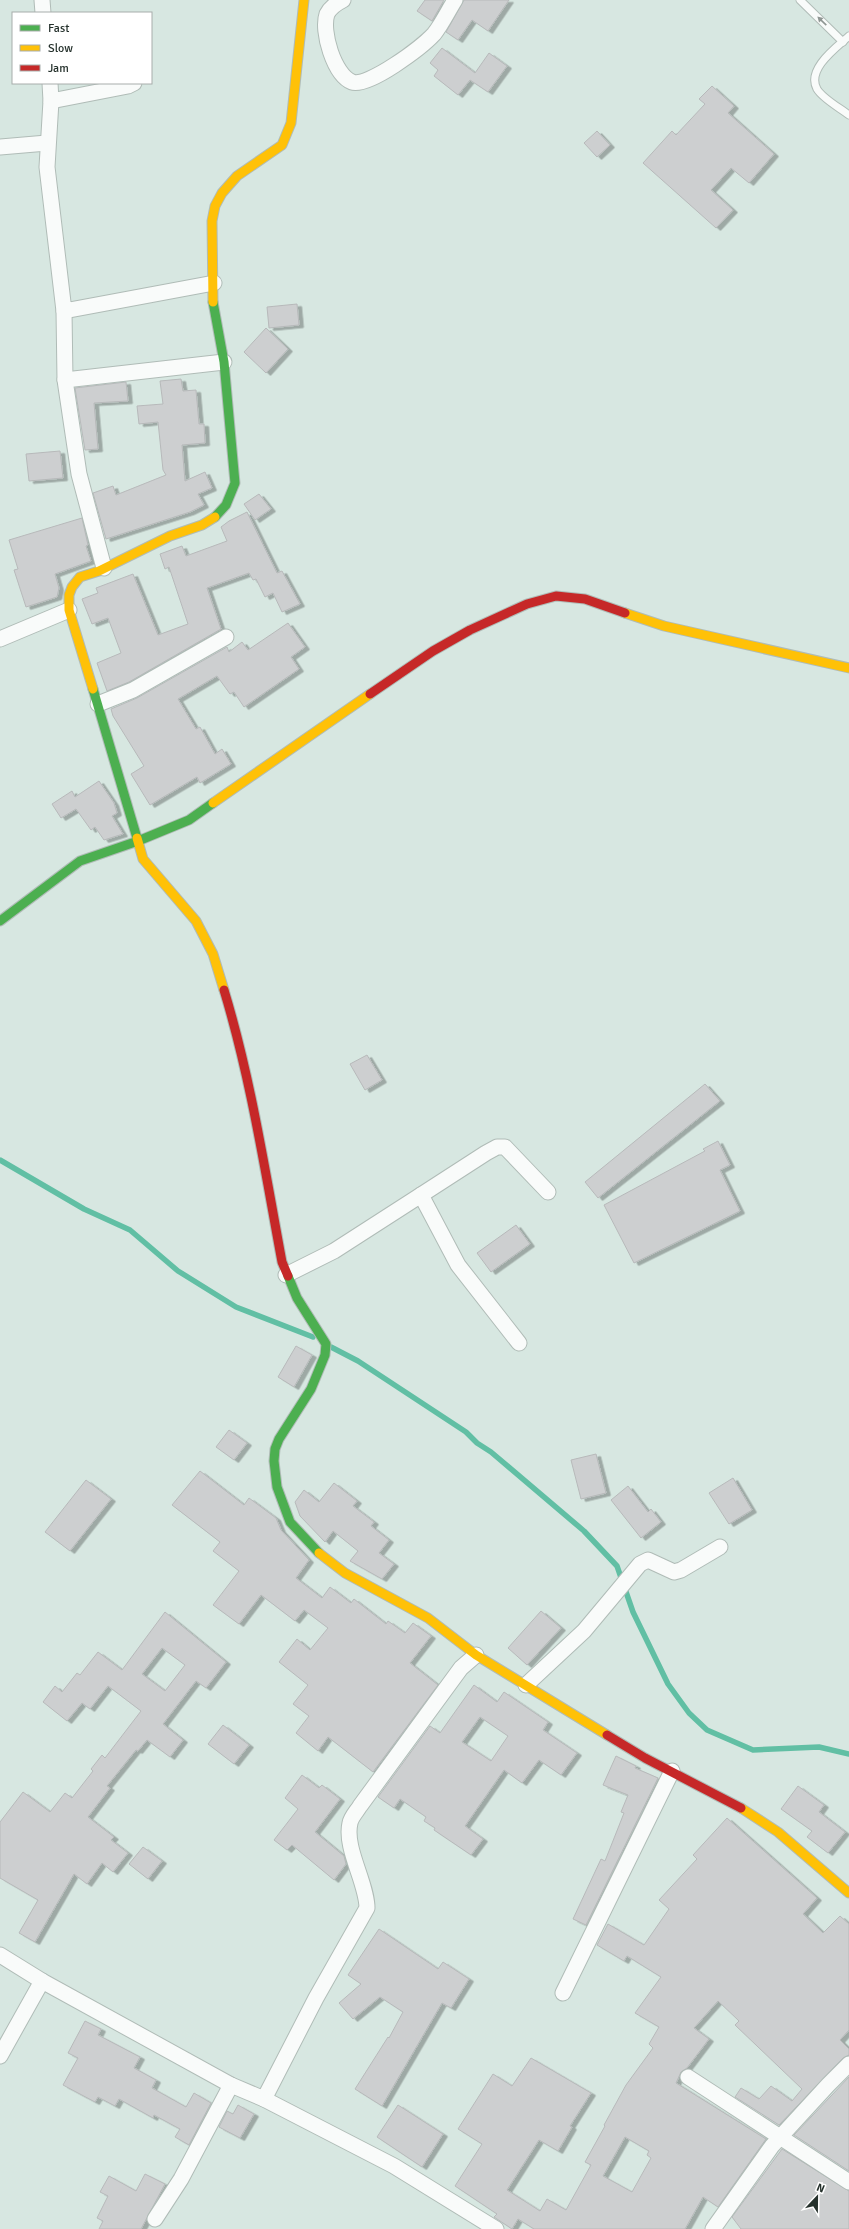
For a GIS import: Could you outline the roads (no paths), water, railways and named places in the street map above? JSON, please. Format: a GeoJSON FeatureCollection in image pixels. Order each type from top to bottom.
{"type":"FeatureCollection","features":[{"type":"Feature","properties":{"kind":"street"},"geometry":{"type":"LineString","coordinates":[[42,0],[43,12]]}},
{"type":"Feature","properties":{"kind":"street"},"geometry":{"type":"LineString","coordinates":[[304,0],[291,123],[288,135],[282,145],[236,176],[222,193],[215,206],[212,220],[214,282],[213,302],[224,362],[235,483],[226,505],[218,515],[202,525],[170,536],[104,568],[80,577],[72,586],[69,595],[69,610],[143,859],[196,922],[212,954],[232,1017],[258,1132],[286,1275],[297,1298],[322,1336],[327,1349],[311,1389],[279,1439],[275,1450],[274,1461],[277,1487],[290,1522],[316,1550],[346,1573],[428,1618],[476,1655],[644,1758],[733,1803],[778,1832],[849,1893]]}},
{"type":"Feature","properties":{"kind":"street"},"geometry":{"type":"LineString","coordinates":[[343,0],[328,13],[325,26],[326,41],[345,78],[360,84],[383,74],[433,34],[455,0]]}},
{"type":"Feature","properties":{"kind":"street"},"geometry":{"type":"LineString","coordinates":[[50,84],[51,101],[47,144],[47,167],[52,223],[64,311],[65,380],[79,474],[104,568]]}},
{"type":"Feature","properties":{"kind":"street"},"geometry":{"type":"LineString","coordinates":[[51,101],[132,84]]}},
{"type":"Feature","properties":{"kind":"street"},"geometry":{"type":"LineString","coordinates":[[0,147],[47,144]]}},
{"type":"Feature","properties":{"kind":"street"},"geometry":{"type":"LineString","coordinates":[[64,311],[214,282]]}},
{"type":"Feature","properties":{"kind":"street"},"geometry":{"type":"LineString","coordinates":[[65,380],[224,362]]}},
{"type":"Feature","properties":{"kind":"street"},"geometry":{"type":"LineString","coordinates":[[0,921],[80,861],[138,842],[189,820],[439,648],[470,630],[527,604],[556,596],[585,599],[664,626],[849,668]]}},
{"type":"Feature","properties":{"kind":"street"},"geometry":{"type":"LineString","coordinates":[[0,639],[69,610]]}},
{"type":"Feature","properties":{"kind":"street"},"geometry":{"type":"LineString","coordinates":[[98,704],[133,690],[226,637]]}},
{"type":"Feature","properties":{"kind":"street"},"geometry":{"type":"LineString","coordinates":[[286,1275],[334,1251],[497,1147],[505,1147],[548,1192]]}},
{"type":"Feature","properties":{"kind":"street"},"geometry":{"type":"LineString","coordinates":[[421,1195],[458,1265],[519,1343]]}},
{"type":"Feature","properties":{"kind":"street"},"geometry":{"type":"LineString","coordinates":[[526,1685],[584,1631],[640,1564],[648,1560],[674,1572],[681,1570],[720,1547]]}},
{"type":"Feature","properties":{"kind":"street"},"geometry":{"type":"LineString","coordinates":[[264,2099],[316,1998],[367,1908],[367,1897],[356,1866],[351,1840],[350,1823],[360,1806],[461,1668],[476,1655]]}},
{"type":"Feature","properties":{"kind":"street"},"geometry":{"type":"LineString","coordinates":[[563,1993],[672,1771]]}},
{"type":"Feature","properties":{"kind":"street"},"geometry":{"type":"LineString","coordinates":[[0,1955],[42,1981],[231,2085],[264,2099],[394,2166],[496,2229]]}},
{"type":"Feature","properties":{"kind":"street"},"geometry":{"type":"LineString","coordinates":[[0,2056],[42,1981]]}},
{"type":"Feature","properties":{"kind":"street"},"geometry":{"type":"LineString","coordinates":[[713,2229],[779,2138],[849,2064]]}},
{"type":"Feature","properties":{"kind":"street"},"geometry":{"type":"LineString","coordinates":[[688,2077],[779,2138],[849,2182]]}},
{"type":"Feature","properties":{"kind":"street"},"geometry":{"type":"LineString","coordinates":[[155,2219],[181,2179],[231,2085]]}},
{"type":"Feature","properties":{"kind":"lane"},"geometry":{"type":"LineString","coordinates":[[800,0],[843,42]]}},
{"type":"Feature","properties":{"kind":"lane"},"geometry":{"type":"LineString","coordinates":[[849,36],[829,54],[817,70],[815,80],[818,91],[849,115]]}},
{"type":"Feature","properties":{"kind":"waterway"},"geometry":{"type":"LineString","coordinates":[[0,1160],[84,1209],[130,1230],[178,1271],[236,1307],[313,1337]]}},
{"type":"Feature","properties":{"kind":"waterway"},"geometry":{"type":"LineString","coordinates":[[331,1347],[358,1361],[466,1432],[477,1443],[491,1452],[584,1531],[617,1566],[633,1612],[668,1684],[689,1713],[707,1730],[753,1750],[819,1747],[849,1754]]}}]}
